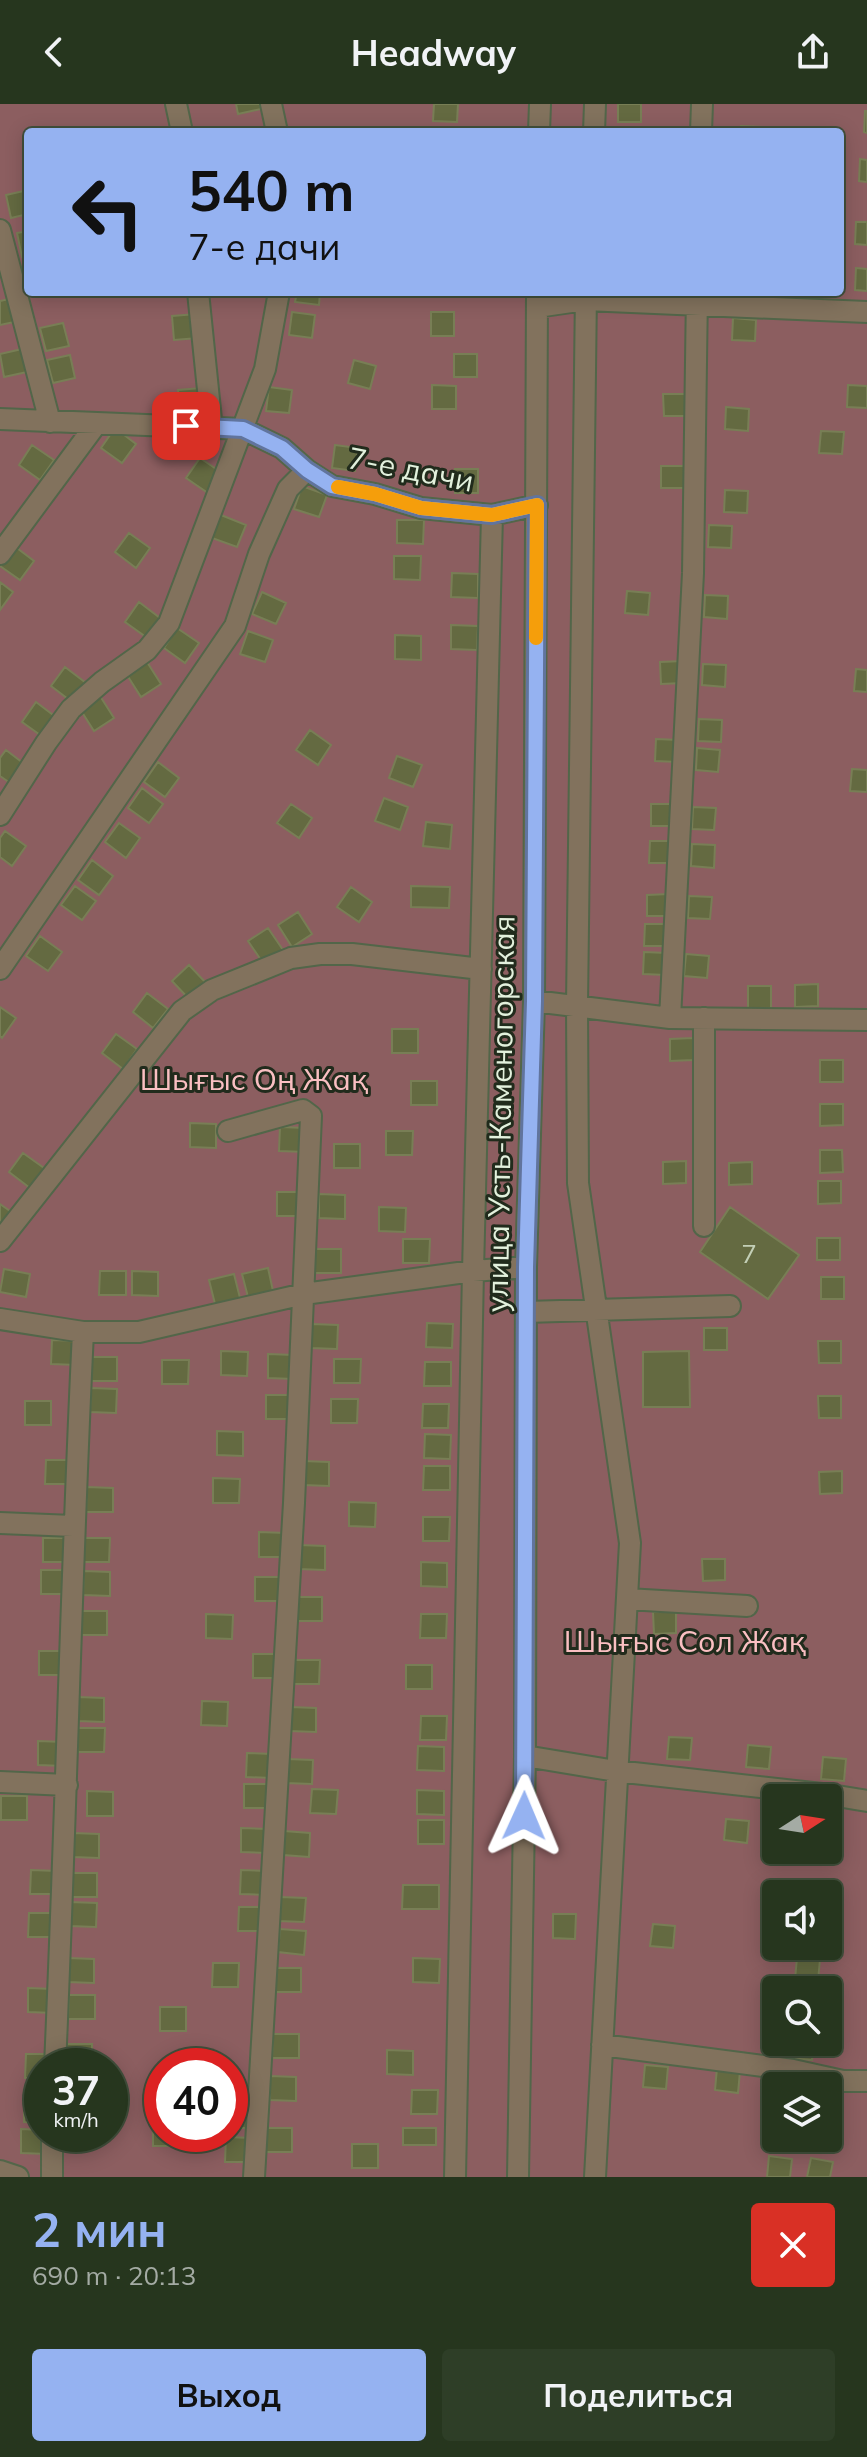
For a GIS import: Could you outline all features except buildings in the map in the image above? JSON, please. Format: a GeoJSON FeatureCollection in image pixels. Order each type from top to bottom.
{"type":"FeatureCollection","features":[{"type":"Feature","properties":{"kind":"street"},"geometry":{"type":"LineString","coordinates":[[176,104],[181,128]]}},
{"type":"Feature","properties":{"kind":"street"},"geometry":{"type":"LineString","coordinates":[[271,104],[276,128]]}},
{"type":"Feature","properties":{"kind":"street"},"geometry":{"type":"LineString","coordinates":[[539,128],[540,104]]}},
{"type":"Feature","properties":{"kind":"street"},"geometry":{"type":"LineString","coordinates":[[594,128],[595,104]]}},
{"type":"Feature","properties":{"kind":"street"},"geometry":{"type":"LineString","coordinates":[[701,128],[702,104]]}},
{"type":"Feature","properties":{"kind":"street"},"geometry":{"type":"LineString","coordinates":[[0,230],[50,422]]}},
{"type":"Feature","properties":{"kind":"street"},"geometry":{"type":"LineString","coordinates":[[198,296],[212,429]]}},
{"type":"Feature","properties":{"kind":"street"},"geometry":{"type":"LineString","coordinates":[[0,815],[71,709],[147,650],[169,623],[265,369],[278,296]]}},
{"type":"Feature","properties":{"kind":"street"},"geometry":{"type":"LineString","coordinates":[[586,296],[577,1005],[578,1183],[630,1543],[595,2177]]}},
{"type":"Feature","properties":{"kind":"street"},"geometry":{"type":"LineString","coordinates":[[537,300],[586,296],[697,298],[867,312]]}},
{"type":"Feature","properties":{"kind":"street"},"geometry":{"type":"LineString","coordinates":[[670,1018],[693,573],[697,298]]}},
{"type":"Feature","properties":{"kind":"street","name":"улица Усть-Каменогорская"},"geometry":{"type":"LineString","coordinates":[[518,2177],[525,1756],[526,1267],[534,1001],[537,300]]}},
{"type":"Feature","properties":{"kind":"street","name":"7-е дачи"},"geometry":{"type":"LineString","coordinates":[[0,419],[243,429],[282,448],[332,486],[375,494],[421,508],[492,515],[537,505]]}},
{"type":"Feature","properties":{"kind":"street"},"geometry":{"type":"LineString","coordinates":[[0,554],[97,423]]}},
{"type":"Feature","properties":{"kind":"street"},"geometry":{"type":"LineString","coordinates":[[0,969],[235,626],[259,554],[288,489],[307,470]]}},
{"type":"Feature","properties":{"kind":"street"},"geometry":{"type":"LineString","coordinates":[[455,2177],[492,515]]}},
{"type":"Feature","properties":{"kind":"street"},"geometry":{"type":"LineString","coordinates":[[0,1241],[182,1011],[212,990],[291,958],[320,954],[352,954],[481,969]]}},
{"type":"Feature","properties":{"kind":"street"},"geometry":{"type":"LineString","coordinates":[[534,1001],[670,1018],[867,1020]]}},
{"type":"Feature","properties":{"kind":"street"},"geometry":{"type":"LineString","coordinates":[[704,1018],[704,1226]]}},
{"type":"Feature","properties":{"kind":"street"},"geometry":{"type":"LineString","coordinates":[[228,1131],[303,1110],[311,1116],[304,1294],[254,2177]]}},
{"type":"Feature","properties":{"kind":"street"},"geometry":{"type":"LineString","coordinates":[[0,1319],[83,1332],[139,1332],[304,1294],[473,1271],[526,1267]]}},
{"type":"Feature","properties":{"kind":"street"},"geometry":{"type":"LineString","coordinates":[[526,1312],[730,1306]]}},
{"type":"Feature","properties":{"kind":"street"},"geometry":{"type":"LineString","coordinates":[[56,2048],[67,1785],[73,1526],[83,1332]]}},
{"type":"Feature","properties":{"kind":"street"},"geometry":{"type":"LineString","coordinates":[[0,1523],[73,1526]]}},
{"type":"Feature","properties":{"kind":"street"},"geometry":{"type":"LineString","coordinates":[[627,1599],[747,1606]]}},
{"type":"Feature","properties":{"kind":"street"},"geometry":{"type":"LineString","coordinates":[[525,1756],[616,1771],[867,1801]]}},
{"type":"Feature","properties":{"kind":"street"},"geometry":{"type":"LineString","coordinates":[[0,1782],[67,1785]]}},
{"type":"Feature","properties":{"kind":"street"},"geometry":{"type":"LineString","coordinates":[[602,2045],[793,2070],[843,2081],[867,2081]]}},
{"type":"Feature","properties":{"kind":"street"},"geometry":{"type":"LineString","coordinates":[[52,2152],[52,2177]]}},
{"type":"Feature","properties":{"kind":"street"},"geometry":{"type":"LineString","coordinates":[[0,2171],[18,2177]]}},
{"type":"Feature","properties":{"kind":"green space"},"geometry":{"type":"Polygon","coordinates":[[[0,104],[867,104],[867,2177],[0,2177],[0,104]]]}},
{"type":"Feature","properties":{"kind":"slow traffic"},"geometry":{"type":"LineString","coordinates":[[338,487],[421,508],[492,515],[537,505],[536,638]]}},
{"type":"Feature","properties":{"kind":"route"},"geometry":{"type":"LineString","coordinates":[[186,426],[243,429],[282,448],[332,486],[375,494],[421,508],[492,515],[537,505],[534,1001],[526,1267],[524,1816]]}},
{"type":"Feature","properties":{"kind":"park label","name":"Шығыс Оң Жақ"},"geometry":{"type":"Point","coordinates":[254,1079]}},
{"type":"Feature","properties":{"kind":"park label","name":"Шығыс Сол Жақ"},"geometry":{"type":"Point","coordinates":[685,1641]}}]}
